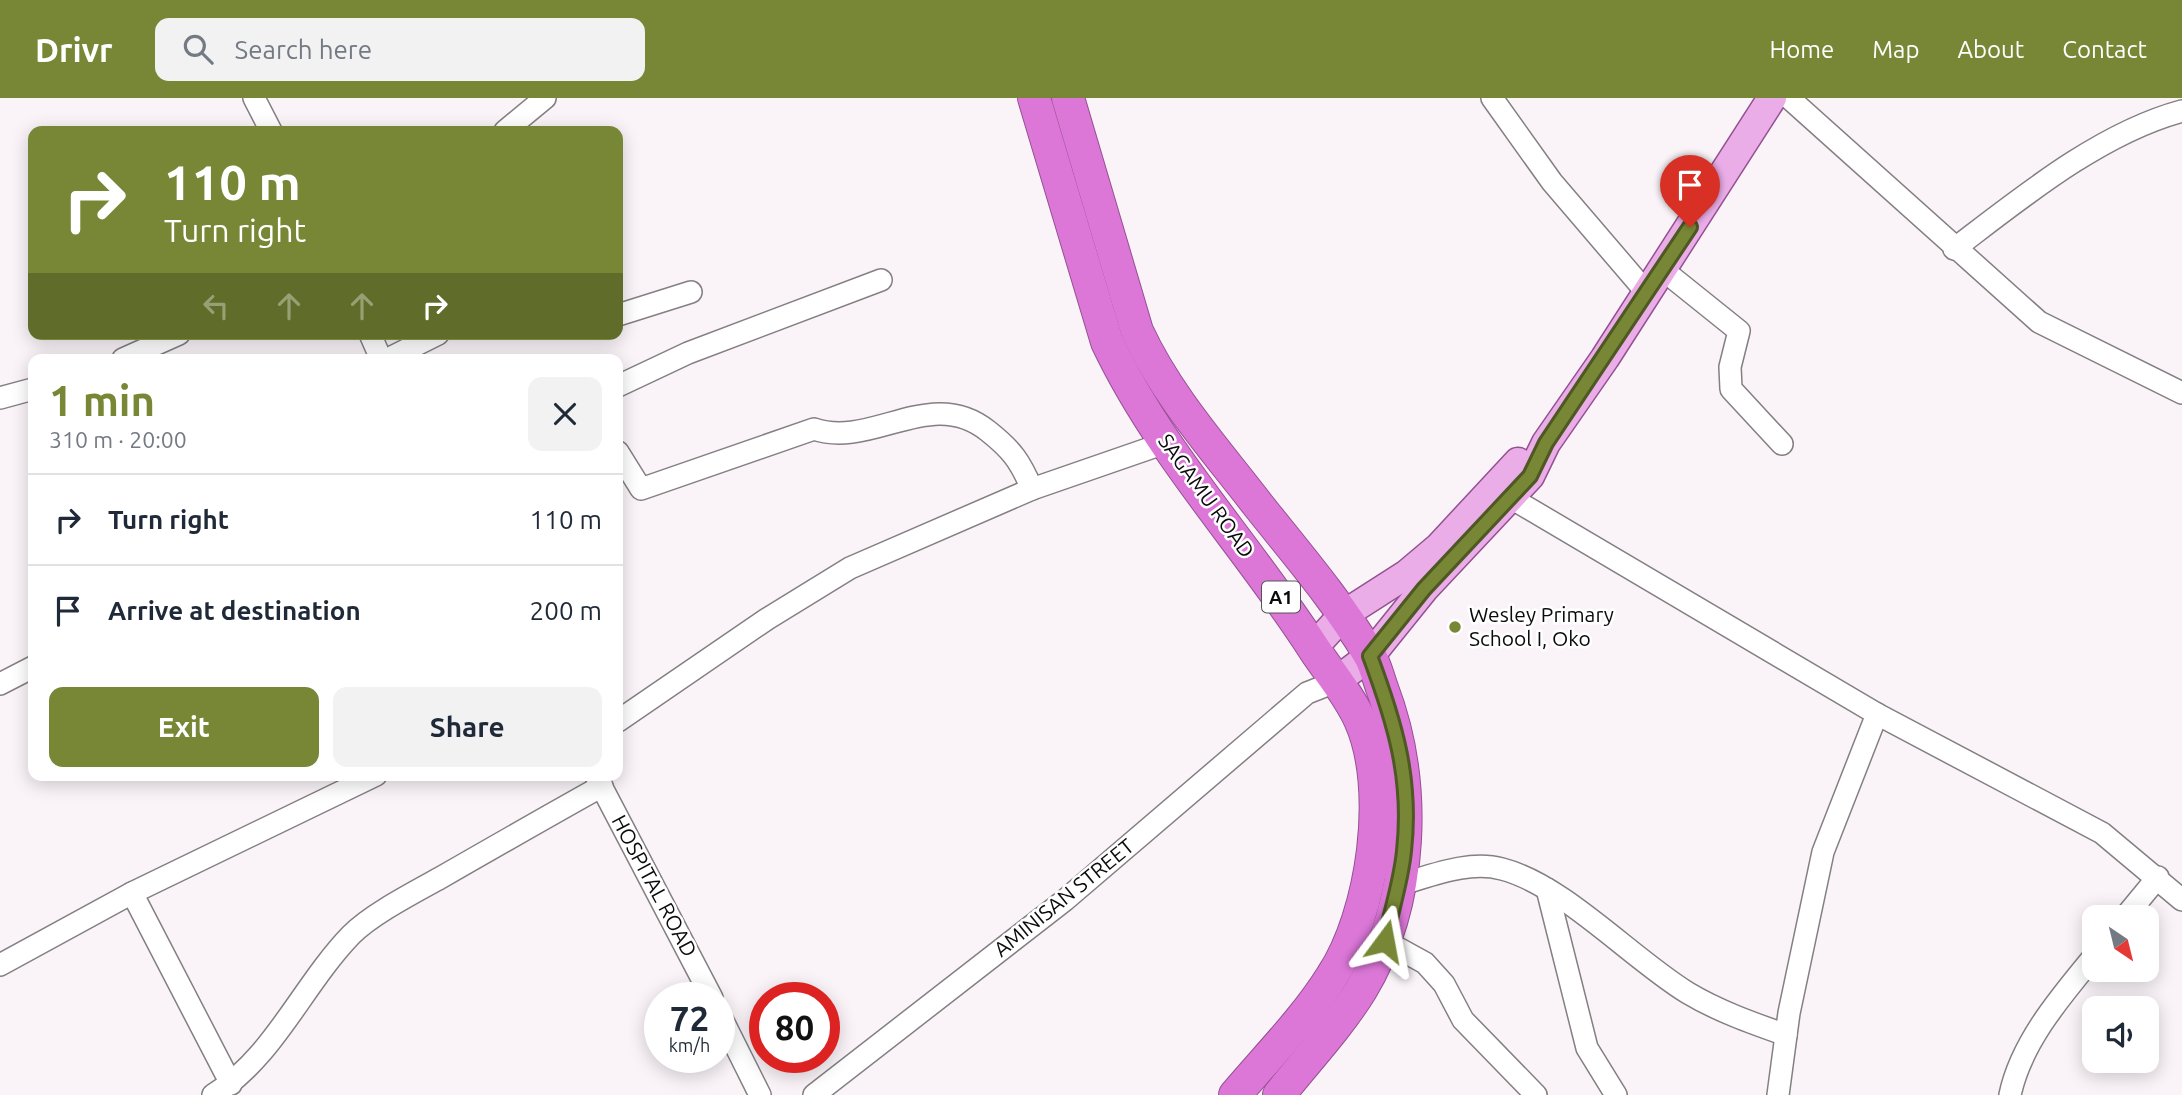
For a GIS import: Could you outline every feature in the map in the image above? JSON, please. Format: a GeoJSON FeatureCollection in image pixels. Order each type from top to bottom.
{"type":"FeatureCollection","features":[{"type":"Feature","properties":{"kind":"highway","name":"SAGAMU ROAD"},"geometry":{"type":"LineString","coordinates":[[1034,98],[1107,342],[1124,378],[1165,443],[1286,604],[1313,648],[1321,687],[1360,720],[1370,756],[1375,819],[1367,881],[1352,932],[1334,975],[1235,1095]]}},
{"type":"Feature","properties":{"kind":"highway","name":"SAGAMU ROAD"},"geometry":{"type":"LineString","coordinates":[[1068,98],[1137,331],[1152,363],[1202,434],[1343,615],[1370,656],[1402,750],[1406,820],[1398,885],[1385,941],[1361,990],[1279,1095]]}},
{"type":"Feature","properties":{"kind":"main road"},"geometry":{"type":"LineString","coordinates":[[1321,687],[1370,656],[1424,589],[1530,476],[1546,443],[1647,293],[1772,98]]}},
{"type":"Feature","properties":{"kind":"main road"},"geometry":{"type":"LineString","coordinates":[[1313,648],[1343,615],[1418,565],[1439,547],[1525,454],[1546,443]]}},
{"type":"Feature","properties":{"kind":"street"},"geometry":{"type":"LineString","coordinates":[[254,98],[268,126]]}},
{"type":"Feature","properties":{"kind":"street"},"geometry":{"type":"LineString","coordinates":[[511,126],[545,98]]}},
{"type":"Feature","properties":{"kind":"street"},"geometry":{"type":"LineString","coordinates":[[1492,98],[1552,182],[1647,293]]}},
{"type":"Feature","properties":{"kind":"street"},"geometry":{"type":"LineString","coordinates":[[1789,98],[1954,249],[2039,322],[2182,393]]}},
{"type":"Feature","properties":{"kind":"street"},"geometry":{"type":"LineString","coordinates":[[1954,249],[2031,190],[2143,125],[2182,111]]}},
{"type":"Feature","properties":{"kind":"street"},"geometry":{"type":"LineString","coordinates":[[1662,270],[1739,331],[1730,367],[1731,388],[1782,444]]}},
{"type":"Feature","properties":{"kind":"street"},"geometry":{"type":"LineString","coordinates":[[623,384],[688,353],[881,280]]}},
{"type":"Feature","properties":{"kind":"street"},"geometry":{"type":"LineString","coordinates":[[623,313],[691,292]]}},
{"type":"Feature","properties":{"kind":"street"},"geometry":{"type":"LineString","coordinates":[[134,354],[166,340]]}},
{"type":"Feature","properties":{"kind":"street"},"geometry":{"type":"LineString","coordinates":[[398,354],[426,340]]}},
{"type":"Feature","properties":{"kind":"street"},"geometry":{"type":"LineString","coordinates":[[0,398],[28,390]]}},
{"type":"Feature","properties":{"kind":"street"},"geometry":{"type":"LineString","coordinates":[[623,460],[641,489],[814,429],[832,435],[937,411],[976,421],[1018,458],[1032,489]]}},
{"type":"Feature","properties":{"kind":"street"},"geometry":{"type":"LineString","coordinates":[[623,718],[766,619],[850,568],[1032,489],[1165,443]]}},
{"type":"Feature","properties":{"kind":"street"},"geometry":{"type":"LineString","coordinates":[[1511,498],[1877,714],[2102,833],[2158,877],[2182,900]]}},
{"type":"Feature","properties":{"kind":"street"},"geometry":{"type":"LineString","coordinates":[[0,684],[28,670]]}},
{"type":"Feature","properties":{"kind":"street","name":"AMINISAN STREET"},"geometry":{"type":"LineString","coordinates":[[814,1095],[1065,900],[1321,687]]}},
{"type":"Feature","properties":{"kind":"street"},"geometry":{"type":"LineString","coordinates":[[1778,1095],[1786,1035],[1823,852],[1877,714]]}},
{"type":"Feature","properties":{"kind":"street"},"geometry":{"type":"LineString","coordinates":[[0,965],[132,893],[364,781]]}},
{"type":"Feature","properties":{"kind":"street"},"geometry":{"type":"LineString","coordinates":[[132,893],[222,1089],[264,1054],[314,977],[353,933],[416,891],[596,781]]}},
{"type":"Feature","properties":{"kind":"street","name":"HOSPITAL ROAD"},"geometry":{"type":"LineString","coordinates":[[599,781],[704,982]]}},
{"type":"Feature","properties":{"kind":"street"},"geometry":{"type":"LineString","coordinates":[[1398,885],[1477,866],[1503,869],[1546,889],[1688,993],[1736,1017],[1786,1035]]}},
{"type":"Feature","properties":{"kind":"street"},"geometry":{"type":"LineString","coordinates":[[2135,905],[2158,877]]}},
{"type":"Feature","properties":{"kind":"street"},"geometry":{"type":"LineString","coordinates":[[1546,889],[1587,1048],[1616,1095]]}},
{"type":"Feature","properties":{"kind":"street"},"geometry":{"type":"LineString","coordinates":[[1385,941],[1425,963],[1444,984],[1463,1020],[1536,1095]]}},
{"type":"Feature","properties":{"kind":"street"},"geometry":{"type":"LineString","coordinates":[[2010,1095],[2014,1077],[2055,1003],[2082,970]]}},
{"type":"Feature","properties":{"kind":"street"},"geometry":{"type":"LineString","coordinates":[[735,1045],[760,1095]]}},
{"type":"Feature","properties":{"kind":"place","name":"Wesley Primary School I, Oko"},"geometry":{"type":"Point","coordinates":[1455,627]}},
{"type":"Feature","properties":{"kind":"route"},"geometry":{"type":"LineString","coordinates":[[1385,941],[1404,853],[1406,786],[1402,750],[1370,656],[1424,589],[1489,523],[1530,476],[1546,443],[1690,227]]}}]}
